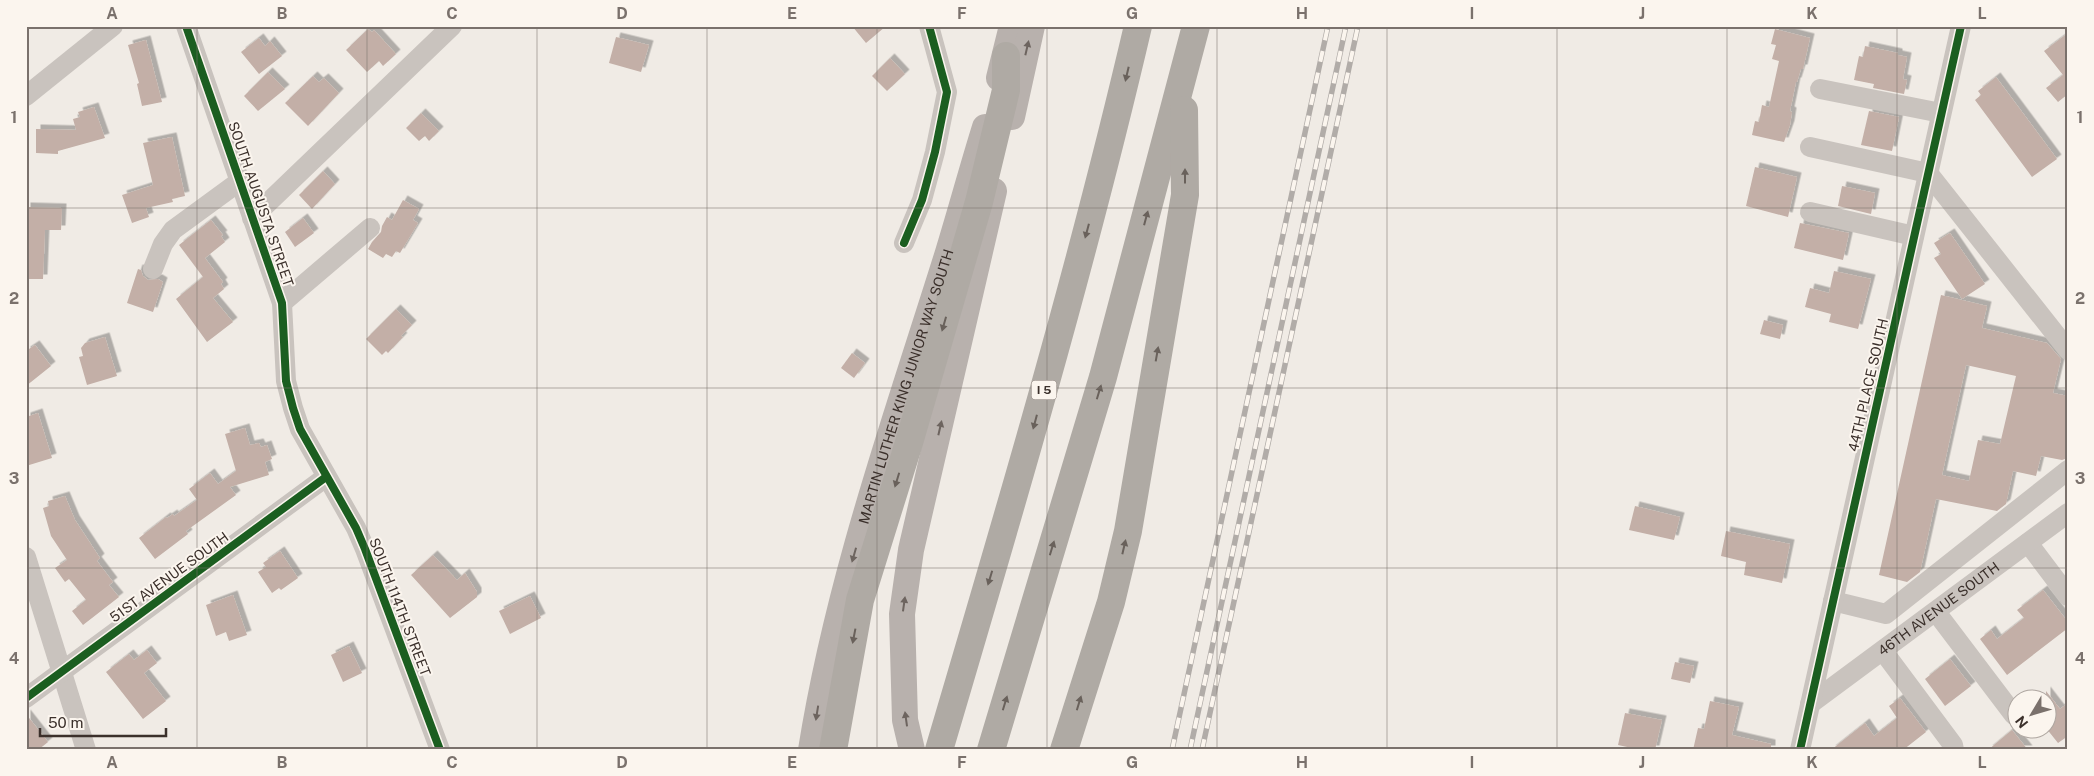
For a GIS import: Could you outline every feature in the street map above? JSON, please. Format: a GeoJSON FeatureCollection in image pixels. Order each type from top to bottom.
{"type":"FeatureCollection","features":[{"type":"Feature","properties":{"kind":"highway","name":"I 5"},"geometry":{"type":"LineString","coordinates":[[939,750],[1021,474],[1111,143],[1138,26]]}},
{"type":"Feature","properties":{"kind":"highway"},"geometry":{"type":"LineString","coordinates":[[991,750],[1103,377],[1196,26]]}},
{"type":"Feature","properties":{"kind":"highway"},"geometry":{"type":"LineString","coordinates":[[833,750],[860,600],[908,446],[979,202],[1006,90],[1006,56]]}},
{"type":"Feature","properties":{"kind":"highway"},"geometry":{"type":"LineString","coordinates":[[1064,750],[1111,602],[1128,531],[1185,195],[1184,74]]}},
{"type":"Feature","properties":{"kind":"main road","name":"MARTIN LUTHER KING JUNIOR WAY SOUTH"},"geometry":{"type":"LineString","coordinates":[[811,750],[822,684],[843,594],[879,466],[946,260],[1006,56],[1012,26]]}},
{"type":"Feature","properties":{"kind":"main road"},"geometry":{"type":"LineString","coordinates":[[912,750],[905,720],[902,614],[911,550],[1032,26]]}},
{"type":"Feature","properties":{"kind":"street"},"geometry":{"type":"LineString","coordinates":[[26,96],[112,26]]}},
{"type":"Feature","properties":{"kind":"street","name":"SOUTH AUGUSTA STREET"},"geometry":{"type":"LineString","coordinates":[[186,26],[282,303],[286,382],[300,429],[326,477]]}},
{"type":"Feature","properties":{"kind":"street"},"geometry":{"type":"LineString","coordinates":[[252,218],[452,26]]}},
{"type":"Feature","properties":{"kind":"street"},"geometry":{"type":"LineString","coordinates":[[904,242],[922,200],[935,152],[947,92],[929,26]]}},
{"type":"Feature","properties":{"kind":"street","name":"44TH PLACE SOUTH"},"geometry":{"type":"LineString","coordinates":[[1800,750],[1961,26]]}},
{"type":"Feature","properties":{"kind":"street"},"geometry":{"type":"LineString","coordinates":[[1820,89],[1942,113]]}},
{"type":"Feature","properties":{"kind":"street"},"geometry":{"type":"LineString","coordinates":[[1810,147],[1928,173],[2068,350]]}},
{"type":"Feature","properties":{"kind":"street"},"geometry":{"type":"LineString","coordinates":[[153,269],[163,244],[173,230],[240,181]]}},
{"type":"Feature","properties":{"kind":"street"},"geometry":{"type":"LineString","coordinates":[[1810,212],[1914,236]]}},
{"type":"Feature","properties":{"kind":"street"},"geometry":{"type":"LineString","coordinates":[[282,303],[370,228]]}},
{"type":"Feature","properties":{"kind":"street"},"geometry":{"type":"LineString","coordinates":[[1833,601],[1886,614],[2068,470]]}},
{"type":"Feature","properties":{"kind":"street","name":"51ST AVENUE SOUTH"},"geometry":{"type":"LineString","coordinates":[[26,698],[326,477]]}},
{"type":"Feature","properties":{"kind":"street","name":"SOUTH 114TH STREET"},"geometry":{"type":"LineString","coordinates":[[326,477],[356,528],[365,549],[440,750]]}},
{"type":"Feature","properties":{"kind":"street","name":"46TH AVENUE SOUTH"},"geometry":{"type":"LineString","coordinates":[[1810,704],[2068,513]]}},
{"type":"Feature","properties":{"kind":"street"},"geometry":{"type":"LineString","coordinates":[[2028,543],[2068,596]]}},
{"type":"Feature","properties":{"kind":"street"},"geometry":{"type":"LineString","coordinates":[[26,557],[86,750]]}},
{"type":"Feature","properties":{"kind":"street"},"geometry":{"type":"LineString","coordinates":[[1936,612],[2006,704]]}},
{"type":"Feature","properties":{"kind":"street"},"geometry":{"type":"LineString","coordinates":[[1884,651],[1953,745],[1954,750]]}},
{"type":"Feature","properties":{"kind":"building"},"geometry":{"type":"Polygon","coordinates":[[[852,26],[886,26],[866,43],[852,26]]]}},
{"type":"Feature","properties":{"kind":"building"},"geometry":{"type":"Polygon","coordinates":[[[368,29],[372,32],[374,30],[396,54],[383,66],[379,61],[367,72],[346,50],[368,29]]]}},
{"type":"Feature","properties":{"kind":"building"},"geometry":{"type":"Polygon","coordinates":[[[1775,29],[1810,38],[1803,69],[1801,69],[1796,82],[1790,111],[1792,112],[1790,125],[1784,142],[1752,135],[1755,121],[1759,122],[1762,105],[1769,107],[1779,61],[1772,59],[1776,45],[1771,44],[1775,29]]]}},
{"type":"Feature","properties":{"kind":"building"},"geometry":{"type":"Polygon","coordinates":[[[2068,33],[2068,94],[2058,102],[2046,88],[2063,75],[2044,51],[2068,33]]]}},
{"type":"Feature","properties":{"kind":"building"},"geometry":{"type":"Polygon","coordinates":[[[616,37],[649,45],[641,72],[609,63],[616,37]]]}},
{"type":"Feature","properties":{"kind":"building"},"geometry":{"type":"Polygon","coordinates":[[[259,38],[265,46],[270,41],[282,56],[259,74],[241,52],[259,38]]]}},
{"type":"Feature","properties":{"kind":"building"},"geometry":{"type":"Polygon","coordinates":[[[146,40],[162,102],[142,106],[137,84],[139,83],[128,45],[146,40]]]}},
{"type":"Feature","properties":{"kind":"building"},"geometry":{"type":"Polygon","coordinates":[[[1865,46],[1898,53],[1898,55],[1907,57],[1903,79],[1907,80],[1904,94],[1873,88],[1874,84],[1854,80],[1859,56],[1863,57],[1865,46]]]}},
{"type":"Feature","properties":{"kind":"building"},"geometry":{"type":"Polygon","coordinates":[[[890,58],[905,74],[887,91],[872,76],[890,58]]]}},
{"type":"Feature","properties":{"kind":"building"},"geometry":{"type":"Polygon","coordinates":[[[268,72],[285,89],[258,111],[244,96],[268,72]]]}},
{"type":"Feature","properties":{"kind":"building"},"geometry":{"type":"Polygon","coordinates":[[[313,76],[319,82],[324,78],[339,93],[308,126],[285,103],[313,76]]]}},
{"type":"Feature","properties":{"kind":"building"},"geometry":{"type":"Polygon","coordinates":[[[1996,77],[2057,159],[2032,177],[1975,100],[1981,95],[1978,91],[1996,77]]]}},
{"type":"Feature","properties":{"kind":"building"},"geometry":{"type":"Polygon","coordinates":[[[94,107],[105,138],[58,151],[58,154],[36,153],[36,129],[76,130],[73,119],[80,117],[78,112],[94,107]]]}},
{"type":"Feature","properties":{"kind":"building"},"geometry":{"type":"Polygon","coordinates":[[[1869,111],[1899,117],[1892,151],[1861,145],[1869,111]]]}},
{"type":"Feature","properties":{"kind":"building"},"geometry":{"type":"Polygon","coordinates":[[[421,113],[439,131],[429,141],[425,136],[419,141],[406,128],[421,113]]]}},
{"type":"Feature","properties":{"kind":"building"},"geometry":{"type":"Polygon","coordinates":[[[172,137],[185,196],[172,199],[173,202],[146,208],[149,217],[132,223],[122,195],[153,185],[143,143],[172,137]]]}},
{"type":"Feature","properties":{"kind":"building"},"geometry":{"type":"Polygon","coordinates":[[[1755,167],[1797,177],[1788,217],[1746,206],[1755,167]]]}},
{"type":"Feature","properties":{"kind":"building"},"geometry":{"type":"Polygon","coordinates":[[[323,171],[335,184],[312,209],[299,195],[323,171]]]}},
{"type":"Feature","properties":{"kind":"building"},"geometry":{"type":"Polygon","coordinates":[[[1842,186],[1875,193],[1871,214],[1838,206],[1842,186]]]}},
{"type":"Feature","properties":{"kind":"building"},"geometry":{"type":"Polygon","coordinates":[[[403,200],[419,209],[413,220],[418,223],[400,253],[396,251],[392,257],[386,254],[383,258],[368,249],[381,232],[387,217],[392,220],[403,200]]]}},
{"type":"Feature","properties":{"kind":"building"},"geometry":{"type":"Polygon","coordinates":[[[26,207],[62,208],[61,230],[45,230],[43,279],[26,279],[26,207]]]}},
{"type":"Feature","properties":{"kind":"building"},"geometry":{"type":"Polygon","coordinates":[[[303,218],[314,233],[295,247],[285,232],[303,218]]]}},
{"type":"Feature","properties":{"kind":"building"},"geometry":{"type":"Polygon","coordinates":[[[211,220],[223,235],[221,236],[225,242],[205,258],[223,282],[221,284],[224,289],[213,298],[233,322],[207,342],[176,299],[203,277],[179,245],[211,220]]]}},
{"type":"Feature","properties":{"kind":"building"},"geometry":{"type":"Polygon","coordinates":[[[1800,223],[1849,233],[1843,260],[1794,248],[1800,223]]]}},
{"type":"Feature","properties":{"kind":"building"},"geometry":{"type":"Polygon","coordinates":[[[1950,233],[1985,284],[1962,299],[1934,258],[1941,254],[1934,243],[1950,233]]]}},
{"type":"Feature","properties":{"kind":"building"},"geometry":{"type":"Polygon","coordinates":[[[138,269],[141,270],[143,276],[148,280],[158,279],[163,282],[153,312],[127,303],[138,269]]]}},
{"type":"Feature","properties":{"kind":"building"},"geometry":{"type":"Polygon","coordinates":[[[1834,271],[1871,279],[1858,329],[1829,322],[1831,314],[1805,307],[1810,288],[1829,293],[1834,271]]]}},
{"type":"Feature","properties":{"kind":"building"},"geometry":{"type":"Polygon","coordinates":[[[1941,295],[1987,306],[1982,328],[2047,343],[2061,359],[2053,393],[2068,396],[2068,458],[2062,460],[2041,456],[2036,476],[2013,471],[2006,504],[1997,511],[1936,499],[1920,572],[1907,582],[1879,575],[1941,295]],[[1966,365],[1942,475],[1969,481],[1978,440],[2000,444],[2016,376],[1966,365]]]}},
{"type":"Feature","properties":{"kind":"building"},"geometry":{"type":"Polygon","coordinates":[[[396,309],[412,325],[388,353],[386,351],[382,355],[366,339],[396,309]]]}},
{"type":"Feature","properties":{"kind":"building"},"geometry":{"type":"Polygon","coordinates":[[[1764,320],[1783,325],[1780,339],[1760,334],[1764,320]]]}},
{"type":"Feature","properties":{"kind":"building"},"geometry":{"type":"Polygon","coordinates":[[[105,337],[117,376],[87,385],[79,357],[83,356],[81,348],[85,343],[105,337]]]}},
{"type":"Feature","properties":{"kind":"building"},"geometry":{"type":"Polygon","coordinates":[[[35,345],[51,366],[26,386],[26,351],[35,345]]]}},
{"type":"Feature","properties":{"kind":"building"},"geometry":{"type":"Polygon","coordinates":[[[852,353],[865,363],[854,378],[841,368],[852,353]]]}},
{"type":"Feature","properties":{"kind":"building"},"geometry":{"type":"Polygon","coordinates":[[[38,413],[52,458],[26,466],[26,417],[38,413]]]}},
{"type":"Feature","properties":{"kind":"building"},"geometry":{"type":"Polygon","coordinates":[[[245,428],[250,445],[259,443],[261,447],[267,445],[272,459],[265,462],[269,475],[230,487],[236,495],[186,531],[188,534],[155,559],[139,538],[166,517],[173,514],[174,516],[197,500],[189,489],[210,473],[218,484],[236,471],[225,434],[245,428]]]}},
{"type":"Feature","properties":{"kind":"building"},"geometry":{"type":"Polygon","coordinates":[[[65,496],[75,520],[100,558],[97,561],[113,582],[109,585],[119,597],[83,625],[72,611],[86,600],[69,579],[65,582],[55,568],[67,560],[51,536],[43,508],[49,506],[48,501],[65,496]]]}},
{"type":"Feature","properties":{"kind":"building"},"geometry":{"type":"Polygon","coordinates":[[[1635,506],[1680,517],[1674,540],[1629,530],[1635,506]]]}},
{"type":"Feature","properties":{"kind":"building"},"geometry":{"type":"Polygon","coordinates":[[[1726,531],[1790,544],[1782,583],[1744,575],[1746,562],[1721,556],[1726,531]]]}},
{"type":"Feature","properties":{"kind":"building"},"geometry":{"type":"Polygon","coordinates":[[[280,551],[298,578],[281,590],[279,588],[272,593],[258,572],[266,567],[263,563],[280,551]]]}},
{"type":"Feature","properties":{"kind":"building"},"geometry":{"type":"Polygon","coordinates":[[[433,555],[457,580],[465,573],[477,592],[477,597],[450,618],[411,575],[433,555]]]}},
{"type":"Feature","properties":{"kind":"building"},"geometry":{"type":"Polygon","coordinates":[[[2043,590],[2068,622],[2068,628],[2007,675],[1980,639],[1991,630],[1997,639],[2024,618],[2017,610],[2043,590]]]}},
{"type":"Feature","properties":{"kind":"building"},"geometry":{"type":"Polygon","coordinates":[[[233,595],[247,635],[229,641],[226,632],[216,636],[206,605],[233,595]]]}},
{"type":"Feature","properties":{"kind":"building"},"geometry":{"type":"Polygon","coordinates":[[[530,596],[541,618],[510,634],[499,611],[530,596]]]}},
{"type":"Feature","properties":{"kind":"building"},"geometry":{"type":"Polygon","coordinates":[[[349,646],[362,673],[343,682],[331,655],[349,646]]]}},
{"type":"Feature","properties":{"kind":"building"},"geometry":{"type":"Polygon","coordinates":[[[147,650],[157,663],[144,673],[166,701],[143,719],[106,672],[129,654],[134,660],[147,650]]]}},
{"type":"Feature","properties":{"kind":"building"},"geometry":{"type":"Polygon","coordinates":[[[1950,659],[1971,686],[1945,706],[1925,679],[1950,659]]]}},
{"type":"Feature","properties":{"kind":"building"},"geometry":{"type":"Polygon","coordinates":[[[1675,662],[1694,666],[1690,683],[1671,679],[1675,662]]]}},
{"type":"Feature","properties":{"kind":"building"},"geometry":{"type":"Polygon","coordinates":[[[1900,698],[1926,732],[1903,750],[1831,750],[1865,723],[1874,736],[1897,718],[1889,706],[1900,698]]]}},
{"type":"Feature","properties":{"kind":"building"},"geometry":{"type":"Polygon","coordinates":[[[1710,701],[1739,707],[1732,735],[1771,744],[1771,750],[1693,750],[1698,728],[1704,729],[1710,701]]]}},
{"type":"Feature","properties":{"kind":"building"},"geometry":{"type":"Polygon","coordinates":[[[2068,703],[2068,736],[2058,743],[2054,738],[2056,738],[2056,704],[2060,709],[2068,703]]]}},
{"type":"Feature","properties":{"kind":"building"},"geometry":{"type":"Polygon","coordinates":[[[1625,713],[1662,720],[1655,750],[1641,750],[1618,745],[1625,713]]]}},
{"type":"Feature","properties":{"kind":"building"},"geometry":{"type":"Polygon","coordinates":[[[26,714],[48,742],[38,750],[26,750],[26,714]]]}},
{"type":"Feature","properties":{"kind":"building"},"geometry":{"type":"Polygon","coordinates":[[[2006,735],[2006,738],[2018,738],[2028,750],[1988,750],[2006,735]]]}},
{"type":"Feature","properties":{"kind":"railway"},"geometry":{"type":"LineString","coordinates":[[1172,750],[1328,26]]}},
{"type":"Feature","properties":{"kind":"railway"},"geometry":{"type":"LineString","coordinates":[[1190,750],[1346,26]]}},
{"type":"Feature","properties":{"kind":"railway"},"geometry":{"type":"LineString","coordinates":[[1202,750],[1358,26]]}},
{"type":"Feature","properties":{"kind":"cycle path"},"geometry":{"type":"LineString","coordinates":[[186,26],[282,303],[286,381],[300,429],[356,528],[440,750]]}},
{"type":"Feature","properties":{"kind":"cycle path"},"geometry":{"type":"LineString","coordinates":[[904,243],[922,200],[935,152],[947,92],[929,26]]}},
{"type":"Feature","properties":{"kind":"cycle path"},"geometry":{"type":"LineString","coordinates":[[1800,750],[1961,26]]}},
{"type":"Feature","properties":{"kind":"cycle path"},"geometry":{"type":"LineString","coordinates":[[26,698],[326,477]]}}]}
